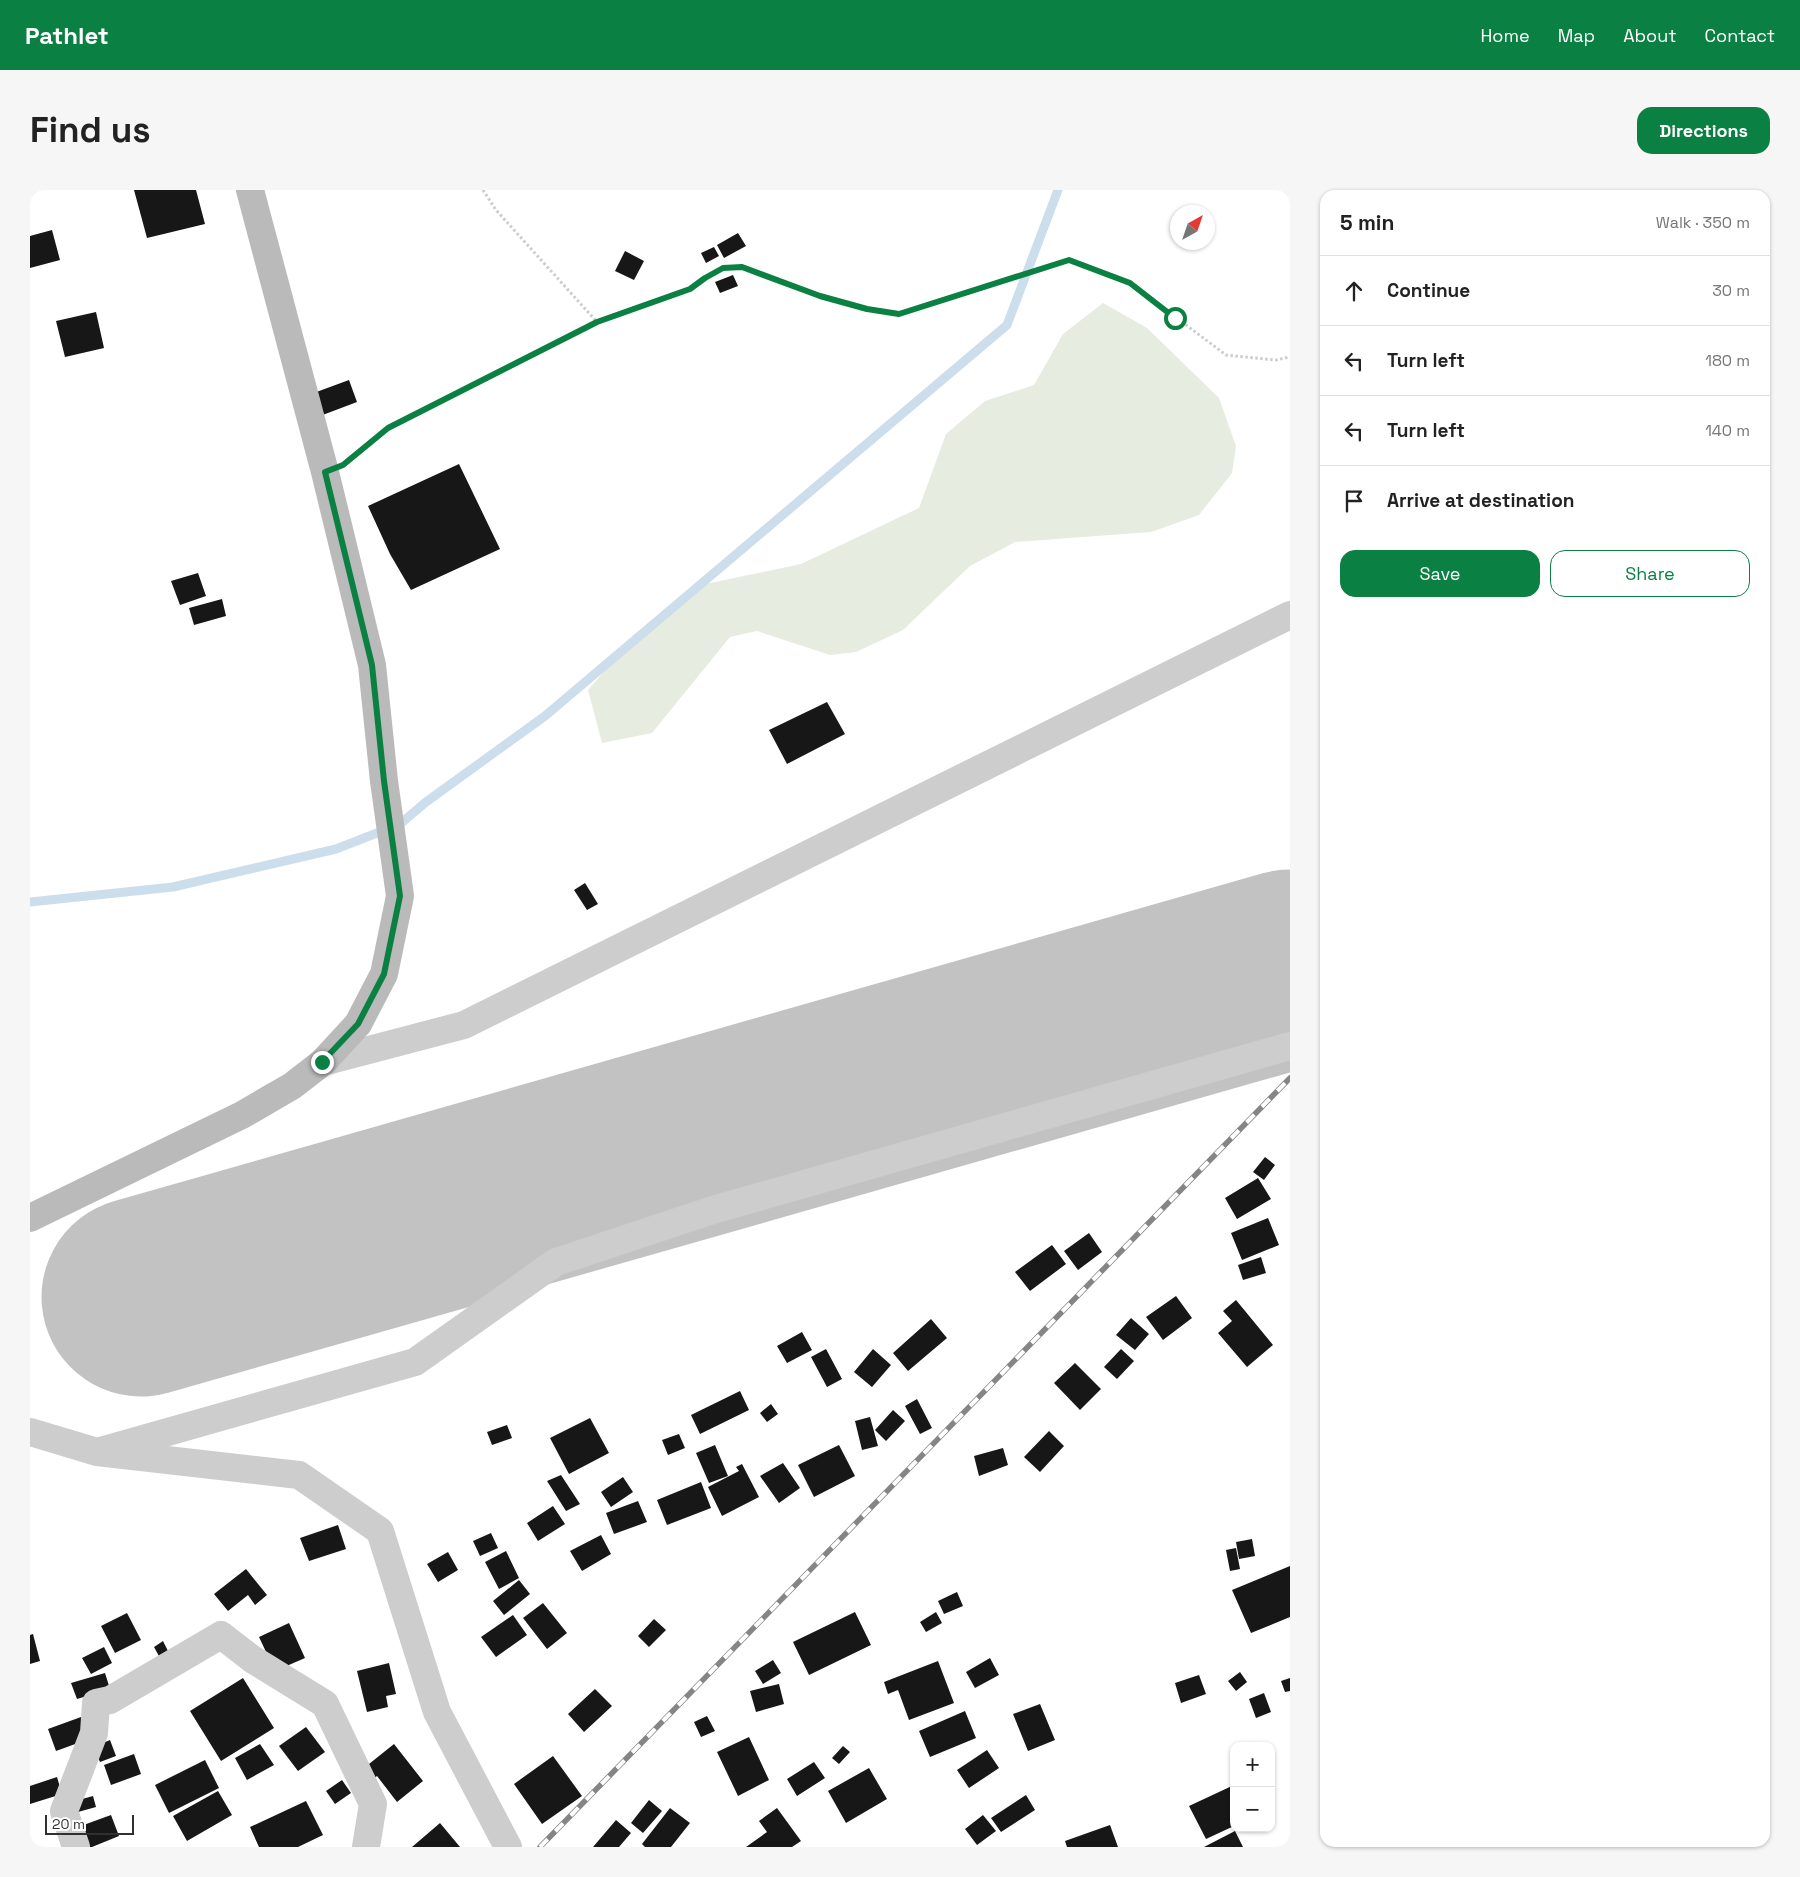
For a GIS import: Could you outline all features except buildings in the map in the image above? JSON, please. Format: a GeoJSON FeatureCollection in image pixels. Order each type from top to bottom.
{"type":"FeatureCollection","features":[{"type":"Feature","properties":{"kind":"main road"},"geometry":{"type":"LineString","coordinates":[[30,1218],[242,1115],[292,1086],[322,1062],[358,1024],[384,974],[400,896],[384,781],[372,665],[325,472],[250,190]]}},
{"type":"Feature","properties":{"kind":"street"},"geometry":{"type":"LineString","coordinates":[[322,1062],[464,1025],[1290,615]]}},
{"type":"Feature","properties":{"kind":"street"},"geometry":{"type":"LineString","coordinates":[[98,1452],[415,1362],[556,1262],[716,1209],[1290,1046]]}},
{"type":"Feature","properties":{"kind":"street"},"geometry":{"type":"LineString","coordinates":[[30,1432],[98,1452],[299,1475],[380,1530],[437,1712],[508,1847]]}},
{"type":"Feature","properties":{"kind":"street"},"geometry":{"type":"LineString","coordinates":[[76,1847],[64,1811],[94,1733],[96,1703],[110,1700],[221,1635],[252,1659],[326,1704],[374,1804],[366,1847]]}},
{"type":"Feature","properties":{"kind":"path"},"geometry":{"type":"LineString","coordinates":[[483,190],[496,210],[597,322]]}},
{"type":"Feature","properties":{"kind":"path"},"geometry":{"type":"LineString","coordinates":[[325,472],[343,465],[388,428],[597,322],[690,289],[723,268],[742,267],[820,296],[867,309],[899,314],[1069,260],[1130,283],[1226,355],[1276,360],[1290,358]]}},
{"type":"Feature","properties":{"kind":"shaded area"},"geometry":{"type":"Polygon","coordinates":[[[1103,303],[1147,328],[1219,398],[1236,446],[1232,473],[1199,515],[1151,532],[1015,542],[970,566],[903,630],[856,652],[830,655],[757,631],[730,637],[652,733],[602,743],[588,690],[640,630],[701,585],[801,564],[919,508],[946,434],[985,401],[1034,385],[1063,334],[1103,303]]]}},
{"type":"Feature","properties":{"kind":"waterway"},"geometry":{"type":"LineString","coordinates":[[30,902],[173,887],[336,849],[400,824],[426,802],[545,716],[1007,325],[1058,190]]}},
{"type":"Feature","properties":{"kind":"runway"},"geometry":{"type":"LineString","coordinates":[[141,1297],[1290,969]]}},
{"type":"Feature","properties":{"kind":"railway"},"geometry":{"type":"LineString","coordinates":[[540,1847],[1290,1078]]}},
{"type":"Feature","properties":{"kind":"route"},"geometry":{"type":"LineString","coordinates":[[322,1062],[358,1024],[384,974],[400,896],[384,781],[372,665],[325,472],[343,465],[388,428],[597,322],[690,289],[723,268],[742,267],[820,296],[867,309],[899,314],[1069,260],[1130,283],[1175,318]]}}]}
